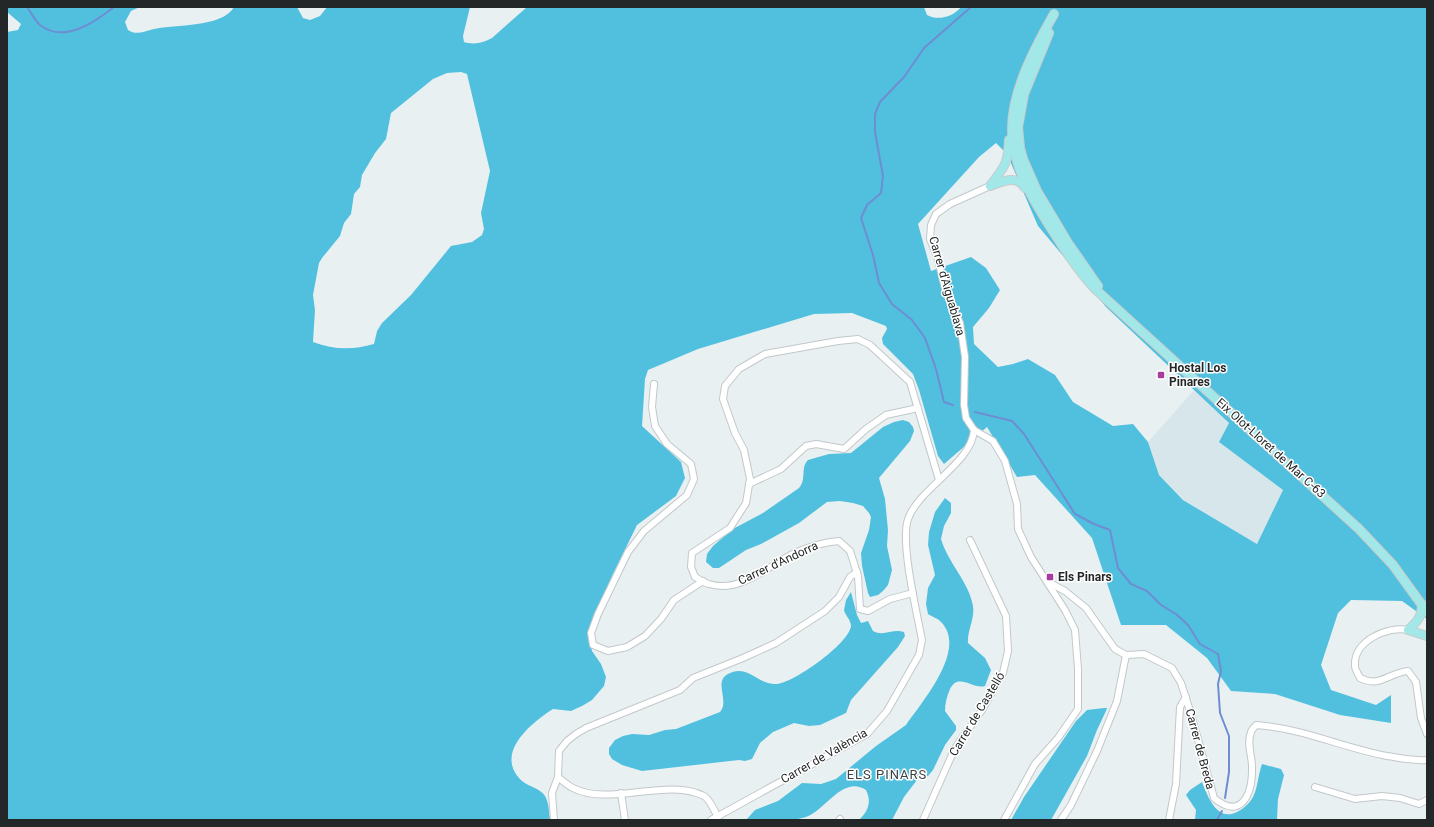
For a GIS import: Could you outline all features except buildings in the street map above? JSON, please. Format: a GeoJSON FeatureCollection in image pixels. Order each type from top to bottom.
{"type":"FeatureCollection","features":[{"type":"Feature","properties":{"kind":"main road","name":"Eix Olot-Lloret de Mar C-63"},"geometry":{"type":"LineString","coordinates":[[1055,10],[1053,24],[1024,94],[1018,127],[1023,159],[1037,190],[1068,243],[1103,294]]}},
{"type":"Feature","properties":{"kind":"main road","name":"Eix Olot-Lloret de Mar C-63"},"geometry":{"type":"LineString","coordinates":[[1055,10],[1022,80],[1014,105],[1012,136],[1020,169],[1066,253],[1089,283],[1103,294],[1359,529],[1393,565],[1427,612]]}},
{"type":"Feature","properties":{"kind":"main road"},"geometry":{"type":"LineString","coordinates":[[990,186],[1010,180],[1020,169],[1015,130],[1017,106],[1024,94]]}},
{"type":"Feature","properties":{"kind":"main road"},"geometry":{"type":"LineString","coordinates":[[990,186],[1003,169],[1008,156],[1010,112],[1014,105]]}},
{"type":"Feature","properties":{"kind":"main road"},"geometry":{"type":"LineString","coordinates":[[1003,169],[1013,163],[1020,169],[1058,233],[1068,243]]}},
{"type":"Feature","properties":{"kind":"main road"},"geometry":{"type":"LineString","coordinates":[[1003,169],[1010,180],[1023,185],[1044,222],[1053,230]]}},
{"type":"Feature","properties":{"kind":"main road"},"geometry":{"type":"LineString","coordinates":[[1408,630],[1418,621],[1422,613],[1422,604]]}},
{"type":"Feature","properties":{"kind":"main road"},"geometry":{"type":"LineString","coordinates":[[1408,630],[1427,636]]}},
{"type":"Feature","properties":{"kind":"street","name":"Carrer d'Aiguablava"},"geometry":{"type":"LineString","coordinates":[[974,430],[966,418],[964,405],[965,357],[960,323],[946,292],[937,256],[930,239],[931,225],[936,214],[950,204],[990,186]]}},
{"type":"Feature","properties":{"kind":"street"},"geometry":{"type":"LineString","coordinates":[[703,581],[695,577],[691,567],[692,553],[730,528],[746,503],[750,479],[744,450],[735,433],[723,399],[725,386],[739,369],[765,354],[810,345],[858,339],[870,345],[910,382],[940,480]]}},
{"type":"Feature","properties":{"kind":"street"},"geometry":{"type":"LineString","coordinates":[[654,384],[652,407],[655,426],[667,444],[691,464],[694,479],[688,495],[644,531],[628,552],[598,614],[591,633],[593,645],[608,651],[626,647],[645,636],[660,620],[674,600],[703,581]]}},
{"type":"Feature","properties":{"kind":"street"},"geometry":{"type":"LineString","coordinates":[[749,484],[781,470],[806,446],[816,444],[844,449],[866,429],[886,415],[918,408]]}},
{"type":"Feature","properties":{"kind":"street","name":"Carrer de València"},"geometry":{"type":"LineString","coordinates":[[711,820],[867,734],[886,711],[919,655],[922,640],[906,547],[908,519],[921,499],[940,480],[974,440],[974,430]]}},
{"type":"Feature","properties":{"kind":"street"},"geometry":{"type":"LineString","coordinates":[[974,430],[993,441],[1005,461],[1017,504],[1018,529],[1031,557],[1066,610],[1074,630],[1078,669],[1078,709],[1058,738],[1035,764],[1004,820]]}},
{"type":"Feature","properties":{"kind":"street","name":"Carrer de Castelló"},"geometry":{"type":"LineString","coordinates":[[923,820],[955,748],[982,710],[1003,673],[1008,651],[1006,616],[970,540]]}},
{"type":"Feature","properties":{"kind":"street","name":"Carrer d'Andorra"},"geometry":{"type":"LineString","coordinates":[[703,581],[709,584],[729,586],[756,576],[796,552],[825,542],[839,541],[850,551],[857,572],[860,609],[868,612],[890,600],[913,593]]}},
{"type":"Feature","properties":{"kind":"street"},"geometry":{"type":"LineString","coordinates":[[554,820],[552,793],[558,777],[559,751],[567,741],[576,734],[605,720],[680,690],[693,678],[776,643],[825,611],[839,597],[850,577],[857,572]]}},
{"type":"Feature","properties":{"kind":"street"},"geometry":{"type":"LineString","coordinates":[[1048,581],[1065,591],[1086,608],[1114,649],[1126,655],[1117,701],[1112,715],[1097,751],[1071,805],[1061,820]]}},
{"type":"Feature","properties":{"kind":"street"},"geometry":{"type":"LineString","coordinates":[[1408,630],[1390,629],[1372,637],[1360,648],[1355,666],[1360,678],[1366,681],[1378,683],[1398,672],[1408,671],[1416,682],[1421,718],[1427,734]]}},
{"type":"Feature","properties":{"kind":"street","name":"Carrer de Breda"},"geometry":{"type":"LineString","coordinates":[[1126,655],[1144,654],[1172,668],[1181,682],[1214,798],[1222,805],[1234,808],[1242,804],[1249,792],[1252,770],[1249,748],[1251,732],[1256,725],[1272,726],[1364,752],[1415,761],[1427,760]]}},
{"type":"Feature","properties":{"kind":"street"},"geometry":{"type":"LineString","coordinates":[[1169,820],[1176,784],[1180,707],[1186,697]]}},
{"type":"Feature","properties":{"kind":"street"},"geometry":{"type":"LineString","coordinates":[[558,777],[573,788],[592,794],[621,794],[666,790],[690,791],[706,797],[718,817]]}},
{"type":"Feature","properties":{"kind":"street"},"geometry":{"type":"LineString","coordinates":[[1315,787],[1355,799],[1382,796],[1400,798],[1420,804],[1427,800]]}},
{"type":"Feature","properties":{"kind":"street"},"geometry":{"type":"LineString","coordinates":[[621,794],[625,820]]}},
{"type":"Feature","properties":{"kind":"shaded area"},"geometry":{"type":"Polygon","coordinates":[[[7,7],[140,7],[131,11],[125,22],[128,30],[138,33],[163,27],[209,22],[228,14],[234,7],[297,7],[303,18],[310,20],[320,16],[327,7],[470,7],[463,36],[464,42],[475,43],[492,38],[527,7],[924,7],[927,15],[940,18],[950,16],[961,7],[1427,7],[1427,619],[1402,601],[1351,600],[1338,613],[1321,665],[1331,690],[1376,705],[1391,695],[1391,723],[1340,715],[1275,694],[1231,691],[1207,658],[1166,625],[1121,625],[1092,538],[1035,475],[1017,477],[987,427],[944,464],[938,456],[913,374],[883,344],[882,338],[887,329],[886,326],[852,313],[814,314],[698,349],[648,370],[645,379],[642,426],[681,462],[685,478],[676,496],[637,525],[612,576],[589,636],[592,651],[601,664],[606,677],[604,686],[592,700],[582,706],[571,711],[553,709],[544,715],[518,740],[513,750],[512,760],[514,771],[522,781],[543,793],[548,805],[550,820],[7,820],[7,32],[18,30],[21,24],[7,12],[7,7]],[[461,72],[447,73],[433,79],[391,113],[386,139],[375,153],[362,175],[360,187],[354,194],[351,214],[344,223],[340,236],[319,263],[313,295],[315,310],[313,342],[336,348],[351,348],[374,344],[377,331],[382,323],[411,295],[451,246],[472,242],[482,235],[484,229],[481,213],[490,171],[467,74],[461,72]],[[996,143],[979,157],[918,224],[931,271],[971,257],[986,268],[1000,290],[989,308],[973,327],[974,344],[998,367],[1028,359],[1055,375],[1073,402],[1113,426],[1133,424],[1148,442],[1159,475],[1183,500],[1257,544],[1283,490],[1219,442],[1229,423],[1106,307],[1038,226],[1007,154],[996,143]]]}},
{"type":"Feature","properties":{"kind":"shaded area"},"geometry":{"type":"Polygon","coordinates":[[[1195,389],[1229,423],[1219,442],[1283,490],[1257,544],[1184,500],[1159,475],[1148,442],[1195,389]]]}},
{"type":"Feature","properties":{"kind":"shaded area"},"geometry":{"type":"Polygon","coordinates":[[[903,420],[909,422],[913,427],[914,431],[910,441],[879,478],[885,499],[888,530],[887,546],[892,570],[888,585],[878,595],[870,597],[862,566],[861,553],[869,530],[871,517],[863,506],[853,503],[840,501],[827,502],[799,523],[761,544],[746,550],[719,568],[713,568],[706,562],[707,554],[713,546],[733,529],[763,513],[799,488],[803,481],[804,466],[808,460],[829,454],[851,453],[883,427],[903,420]]]}},
{"type":"Feature","properties":{"kind":"shaded area"},"geometry":{"type":"Polygon","coordinates":[[[945,498],[951,503],[951,513],[944,526],[941,539],[948,556],[971,597],[973,611],[968,643],[985,658],[991,670],[985,686],[980,687],[958,682],[950,689],[946,700],[945,711],[956,726],[956,730],[945,745],[933,770],[928,776],[917,780],[904,797],[892,820],[859,820],[867,810],[869,798],[866,790],[858,787],[851,787],[837,793],[818,810],[805,817],[780,821],[746,820],[755,810],[778,801],[802,783],[821,784],[836,779],[876,746],[906,725],[940,675],[946,660],[949,646],[948,633],[940,621],[928,614],[926,604],[928,588],[935,575],[928,545],[929,532],[935,512],[945,498]]]}},
{"type":"Feature","properties":{"kind":"shaded area"},"geometry":{"type":"Polygon","coordinates":[[[851,592],[857,615],[861,623],[868,621],[873,631],[877,633],[900,631],[904,632],[905,636],[898,647],[851,700],[846,713],[820,725],[809,726],[794,723],[773,732],[760,743],[752,759],[745,761],[739,760],[642,771],[622,765],[612,759],[609,754],[609,748],[615,740],[623,736],[632,734],[649,735],[665,730],[676,729],[720,712],[723,708],[722,682],[724,677],[728,674],[735,671],[741,671],[764,681],[776,684],[794,677],[819,662],[841,643],[848,634],[851,624],[844,610],[846,600],[851,592]]]}},
{"type":"Feature","properties":{"kind":"shaded area"},"geometry":{"type":"Polygon","coordinates":[[[1107,708],[1087,756],[1051,820],[1011,820],[1024,797],[1076,721],[1087,710],[1107,708]]]}},
{"type":"Feature","properties":{"kind":"shaded area"},"geometry":{"type":"Polygon","coordinates":[[[1262,764],[1281,769],[1284,775],[1278,799],[1277,820],[1195,820],[1196,810],[1186,795],[1190,790],[1202,782],[1210,801],[1219,811],[1224,814],[1237,812],[1246,806],[1253,797],[1262,764]]]}},
{"type":"Feature","properties":{"kind":"waterway"},"geometry":{"type":"LineString","coordinates":[[27,7],[40,25],[49,30],[59,32],[69,32],[79,29],[98,19],[114,7]]}},
{"type":"Feature","properties":{"kind":"waterway"},"geometry":{"type":"LineString","coordinates":[[953,405],[944,402],[936,369],[925,338],[912,320],[892,304],[879,283],[873,255],[861,218],[867,205],[881,193],[883,176],[875,132],[875,114],[880,102],[904,77],[924,48],[971,7]]}},
{"type":"Feature","properties":{"kind":"waterway"},"geometry":{"type":"LineString","coordinates":[[975,412],[1012,421],[1024,434],[1075,514],[1110,530],[1118,568],[1131,584],[1147,591],[1161,605],[1176,614],[1188,625],[1200,644],[1218,654],[1221,671],[1218,684],[1220,713],[1229,736],[1229,772],[1225,798]]}},
{"type":"Feature","properties":{"kind":"waterway"},"geometry":{"type":"LineString","coordinates":[[1217,820],[1222,811]]}},
{"type":"Feature","properties":{"kind":"place","name":"Hostal Los Pinares"},"geometry":{"type":"Point","coordinates":[1161,375]}},
{"type":"Feature","properties":{"kind":"place","name":"Els Pinars"},"geometry":{"type":"Point","coordinates":[1050,577]}},
{"type":"Feature","properties":{"kind":"district","name":"ELS PINARS"},"geometry":{"type":"Point","coordinates":[887,774]}}]}
